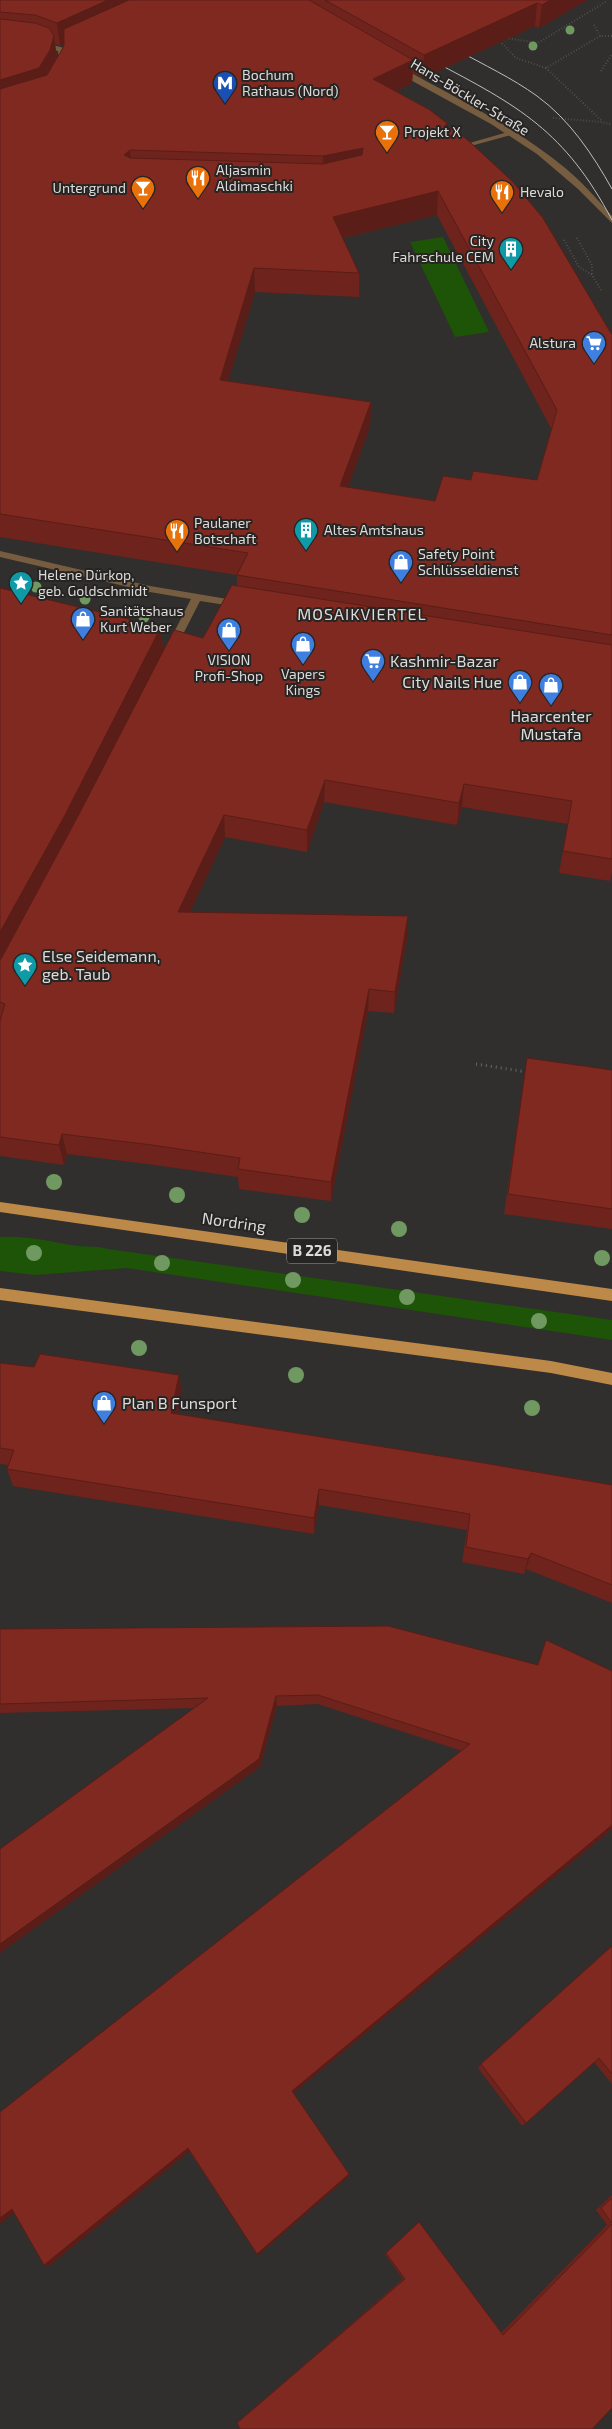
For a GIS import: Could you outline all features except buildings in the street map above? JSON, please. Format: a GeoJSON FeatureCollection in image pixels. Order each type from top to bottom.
{"type":"FeatureCollection","features":[{"type":"Feature","properties":{"kind":"main road","name":"Nordring"},"geometry":{"type":"LineString","coordinates":[[0,1206],[612,1295]]}},
{"type":"Feature","properties":{"kind":"main road"},"geometry":{"type":"LineString","coordinates":[[0,1294],[532,1364],[612,1379]]}},
{"type":"Feature","properties":{"kind":"street"},"geometry":{"type":"LineString","coordinates":[[27,42],[46,44],[61,50],[70,46]]}},
{"type":"Feature","properties":{"kind":"street"},"geometry":{"type":"LineString","coordinates":[[55,78],[63,61],[61,50]]}},
{"type":"Feature","properties":{"kind":"street","name":"Hans-Böckler-Straße"},"geometry":{"type":"LineString","coordinates":[[387,63],[511,134],[554,164],[580,187],[612,221]]}},
{"type":"Feature","properties":{"kind":"street"},"geometry":{"type":"LineString","coordinates":[[449,150],[511,134]]}},
{"type":"Feature","properties":{"kind":"street"},"geometry":{"type":"LineString","coordinates":[[0,554],[150,589],[254,607]]}},
{"type":"Feature","properties":{"kind":"street"},"geometry":{"type":"LineString","coordinates":[[168,653],[197,597]]}},
{"type":"Feature","properties":{"kind":"path"},"geometry":{"type":"LineString","coordinates":[[602,122],[546,68],[516,58],[496,37],[538,43],[607,1]]}},
{"type":"Feature","properties":{"kind":"path"},"geometry":{"type":"LineString","coordinates":[[594,24],[600,36]]}},
{"type":"Feature","properties":{"kind":"path"},"geometry":{"type":"LineString","coordinates":[[546,68],[600,36],[612,36]]}},
{"type":"Feature","properties":{"kind":"path"},"geometry":{"type":"LineString","coordinates":[[601,71],[612,54]]}},
{"type":"Feature","properties":{"kind":"path"},"geometry":{"type":"LineString","coordinates":[[547,118],[602,122],[612,126]]}},
{"type":"Feature","properties":{"kind":"path"},"geometry":{"type":"LineString","coordinates":[[577,238],[592,265],[592,275]]}},
{"type":"Feature","properties":{"kind":"path"},"geometry":{"type":"LineString","coordinates":[[564,240],[579,267],[592,275],[601,290]]}},
{"type":"Feature","properties":{"kind":"path"},"geometry":{"type":"LineString","coordinates":[[476,1064],[536,1073]]}},
{"type":"Feature","properties":{"kind":"green space"},"geometry":{"type":"Polygon","coordinates":[[[443,237],[489,332],[455,337],[410,242],[443,237]]]}},
{"type":"Feature","properties":{"kind":"green space"},"geometry":{"type":"Polygon","coordinates":[[[0,1237],[29,1238],[78,1246],[101,1247],[612,1320],[612,1340],[127,1268],[35,1275],[0,1271],[0,1237]]]}},
{"type":"Feature","properties":{"kind":"tram line"},"geometry":{"type":"LineString","coordinates":[[457,50],[518,83],[549,105],[580,139],[612,189]]}},
{"type":"Feature","properties":{"kind":"tram line"},"geometry":{"type":"LineString","coordinates":[[433,61],[491,92],[537,124],[557,142],[576,164],[594,189],[612,220]]}},
{"type":"Feature","properties":{"kind":"place","name":"Bochum Rathaus (Nord)"},"geometry":{"type":"Point","coordinates":[225,104]}},
{"type":"Feature","properties":{"kind":"place","name":"Projekt X"},"geometry":{"type":"Point","coordinates":[387,153]}},
{"type":"Feature","properties":{"kind":"place","name":"Aljasmin Aldimaschki"},"geometry":{"type":"Point","coordinates":[198,199]}},
{"type":"Feature","properties":{"kind":"place","name":"Untergrund"},"geometry":{"type":"Point","coordinates":[143,209]}},
{"type":"Feature","properties":{"kind":"place","name":"Hevalo"},"geometry":{"type":"Point","coordinates":[502,213]}},
{"type":"Feature","properties":{"kind":"place","name":"City Fahrschule CEM"},"geometry":{"type":"Point","coordinates":[511,270]}},
{"type":"Feature","properties":{"kind":"place","name":"Alstura"},"geometry":{"type":"Point","coordinates":[594,364]}},
{"type":"Feature","properties":{"kind":"place","name":"Altes Amtshaus"},"geometry":{"type":"Point","coordinates":[306,551]}},
{"type":"Feature","properties":{"kind":"place","name":"Paulaner Botschaft"},"geometry":{"type":"Point","coordinates":[177,552]}},
{"type":"Feature","properties":{"kind":"place","name":"Safety Point Schlüsseldienst"},"geometry":{"type":"Point","coordinates":[401,583]}},
{"type":"Feature","properties":{"kind":"place","name":"Helene Dürkop, geb. Goldschmidt"},"geometry":{"type":"Point","coordinates":[21,604]}},
{"type":"Feature","properties":{"kind":"place","name":"Sanitätshaus Kurt Weber"},"geometry":{"type":"Point","coordinates":[83,640]}},
{"type":"Feature","properties":{"kind":"place","name":"VISION Profi-Shop"},"geometry":{"type":"Point","coordinates":[229,651]}},
{"type":"Feature","properties":{"kind":"place","name":"Vapers Kings"},"geometry":{"type":"Point","coordinates":[303,665]}},
{"type":"Feature","properties":{"kind":"place","name":"Kashmir-Bazar"},"geometry":{"type":"Point","coordinates":[373,682]}},
{"type":"Feature","properties":{"kind":"place","name":"City Nails Hue"},"geometry":{"type":"Point","coordinates":[520,703]}},
{"type":"Feature","properties":{"kind":"place","name":"Haarcenter Mustafa"},"geometry":{"type":"Point","coordinates":[551,706]}},
{"type":"Feature","properties":{"kind":"place","name":"Else Seidemann, geb. Taub"},"geometry":{"type":"Point","coordinates":[25,986]}},
{"type":"Feature","properties":{"kind":"place","name":"Plan B Funsport"},"geometry":{"type":"Point","coordinates":[104,1424]}},
{"type":"Feature","properties":{"kind":"district","name":"MOSAIKVIERTEL"},"geometry":{"type":"Point","coordinates":[362,614]}}]}
